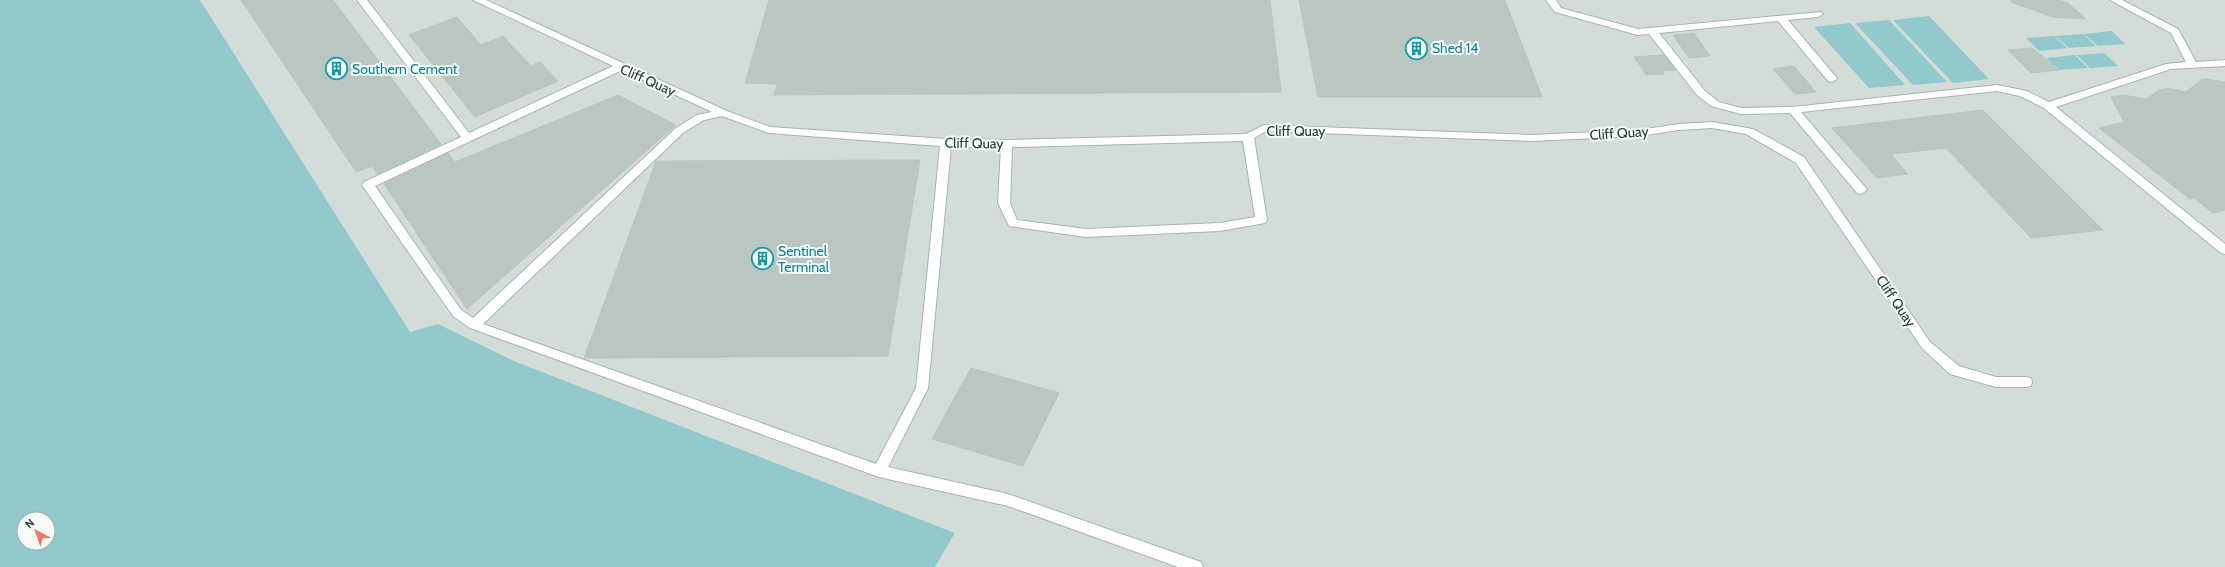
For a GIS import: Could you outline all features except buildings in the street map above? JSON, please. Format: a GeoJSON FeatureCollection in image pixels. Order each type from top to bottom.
{"type":"FeatureCollection","features":[{"type":"Feature","properties":{"kind":"lane"},"geometry":{"type":"LineString","coordinates":[[362,0],[468,139]]}},
{"type":"Feature","properties":{"kind":"lane","name":"Cliff Quay"},"geometry":{"type":"LineString","coordinates":[[478,0],[620,68],[723,113],[770,130],[946,142],[1007,144],[1248,137],[1264,128],[1531,138],[1639,133],[1712,125],[1749,131],[1800,160],[1926,345],[1955,370],[1996,382],[2026,382]]}},
{"type":"Feature","properties":{"kind":"lane"},"geometry":{"type":"LineString","coordinates":[[1552,0],[1558,10],[1638,32],[1818,14]]}},
{"type":"Feature","properties":{"kind":"lane"},"geometry":{"type":"LineString","coordinates":[[2115,0],[2175,31],[2193,65]]}},
{"type":"Feature","properties":{"kind":"lane"},"geometry":{"type":"LineString","coordinates":[[1780,18],[1832,79]]}},
{"type":"Feature","properties":{"kind":"lane"},"geometry":{"type":"LineString","coordinates":[[1652,31],[1701,93],[1715,104],[1741,111],[1793,110],[1997,88],[2023,92],[2048,106],[2225,250]]}},
{"type":"Feature","properties":{"kind":"lane"},"geometry":{"type":"LineString","coordinates":[[2048,106],[2170,66],[2225,63]]}},
{"type":"Feature","properties":{"kind":"lane"},"geometry":{"type":"LineString","coordinates":[[620,68],[368,185],[457,313],[474,325],[879,471],[1008,500],[1196,567]]}},
{"type":"Feature","properties":{"kind":"lane"},"geometry":{"type":"LineString","coordinates":[[1793,110],[1861,190]]}},
{"type":"Feature","properties":{"kind":"lane"},"geometry":{"type":"LineString","coordinates":[[474,325],[680,130],[701,117],[723,113]]}},
{"type":"Feature","properties":{"kind":"lane"},"geometry":{"type":"LineString","coordinates":[[1007,144],[1004,204],[1013,223],[1086,233],[1220,227],[1261,220],[1248,137]]}},
{"type":"Feature","properties":{"kind":"lane"},"geometry":{"type":"LineString","coordinates":[[879,471],[922,388],[946,142]]}},
{"type":"Feature","properties":{"kind":"shaded area"},"geometry":{"type":"Polygon","coordinates":[[[200,0],[2225,0],[2225,567],[935,567],[955,533],[514,361],[438,324],[410,332],[200,0]]]}},
{"type":"Feature","properties":{"kind":"water"},"geometry":{"type":"Polygon","coordinates":[[[0,0],[200,0],[410,332],[438,324],[514,361],[955,533],[935,567],[0,567],[0,0]]]}},
{"type":"Feature","properties":{"kind":"water"},"geometry":{"type":"Polygon","coordinates":[[[1929,16],[1989,79],[1953,83],[1893,20],[1929,16]]]}},
{"type":"Feature","properties":{"kind":"water"},"geometry":{"type":"Polygon","coordinates":[[[1889,20],[1947,82],[1913,85],[1855,23],[1889,20]]]}},
{"type":"Feature","properties":{"kind":"water"},"geometry":{"type":"Polygon","coordinates":[[[1850,23],[1905,85],[1869,88],[1814,27],[1850,23]]]}},
{"type":"Feature","properties":{"kind":"water"},"geometry":{"type":"Polygon","coordinates":[[[2112,31],[2125,44],[2098,46],[2084,34],[2112,31]]]}},
{"type":"Feature","properties":{"kind":"water"},"geometry":{"type":"Polygon","coordinates":[[[2083,34],[2096,46],[2069,48],[2055,36],[2083,34]]]}},
{"type":"Feature","properties":{"kind":"water"},"geometry":{"type":"Polygon","coordinates":[[[2054,36],[2067,48],[2039,51],[2026,38],[2054,36]]]}},
{"type":"Feature","properties":{"kind":"water"},"geometry":{"type":"Polygon","coordinates":[[[2104,53],[2118,66],[2090,68],[2077,55],[2104,53]]]}},
{"type":"Feature","properties":{"kind":"water"},"geometry":{"type":"Polygon","coordinates":[[[2075,55],[2088,68],[2059,70],[2046,58],[2075,55]]]}},
{"type":"Feature","properties":{"kind":"place","name":"Shed 14"},"geometry":{"type":"Point","coordinates":[1416,48]}},
{"type":"Feature","properties":{"kind":"place","name":"Southern Cement"},"geometry":{"type":"Point","coordinates":[336,69]}},
{"type":"Feature","properties":{"kind":"place","name":"Sentinel Terminal"},"geometry":{"type":"Point","coordinates":[762,259]}}]}
